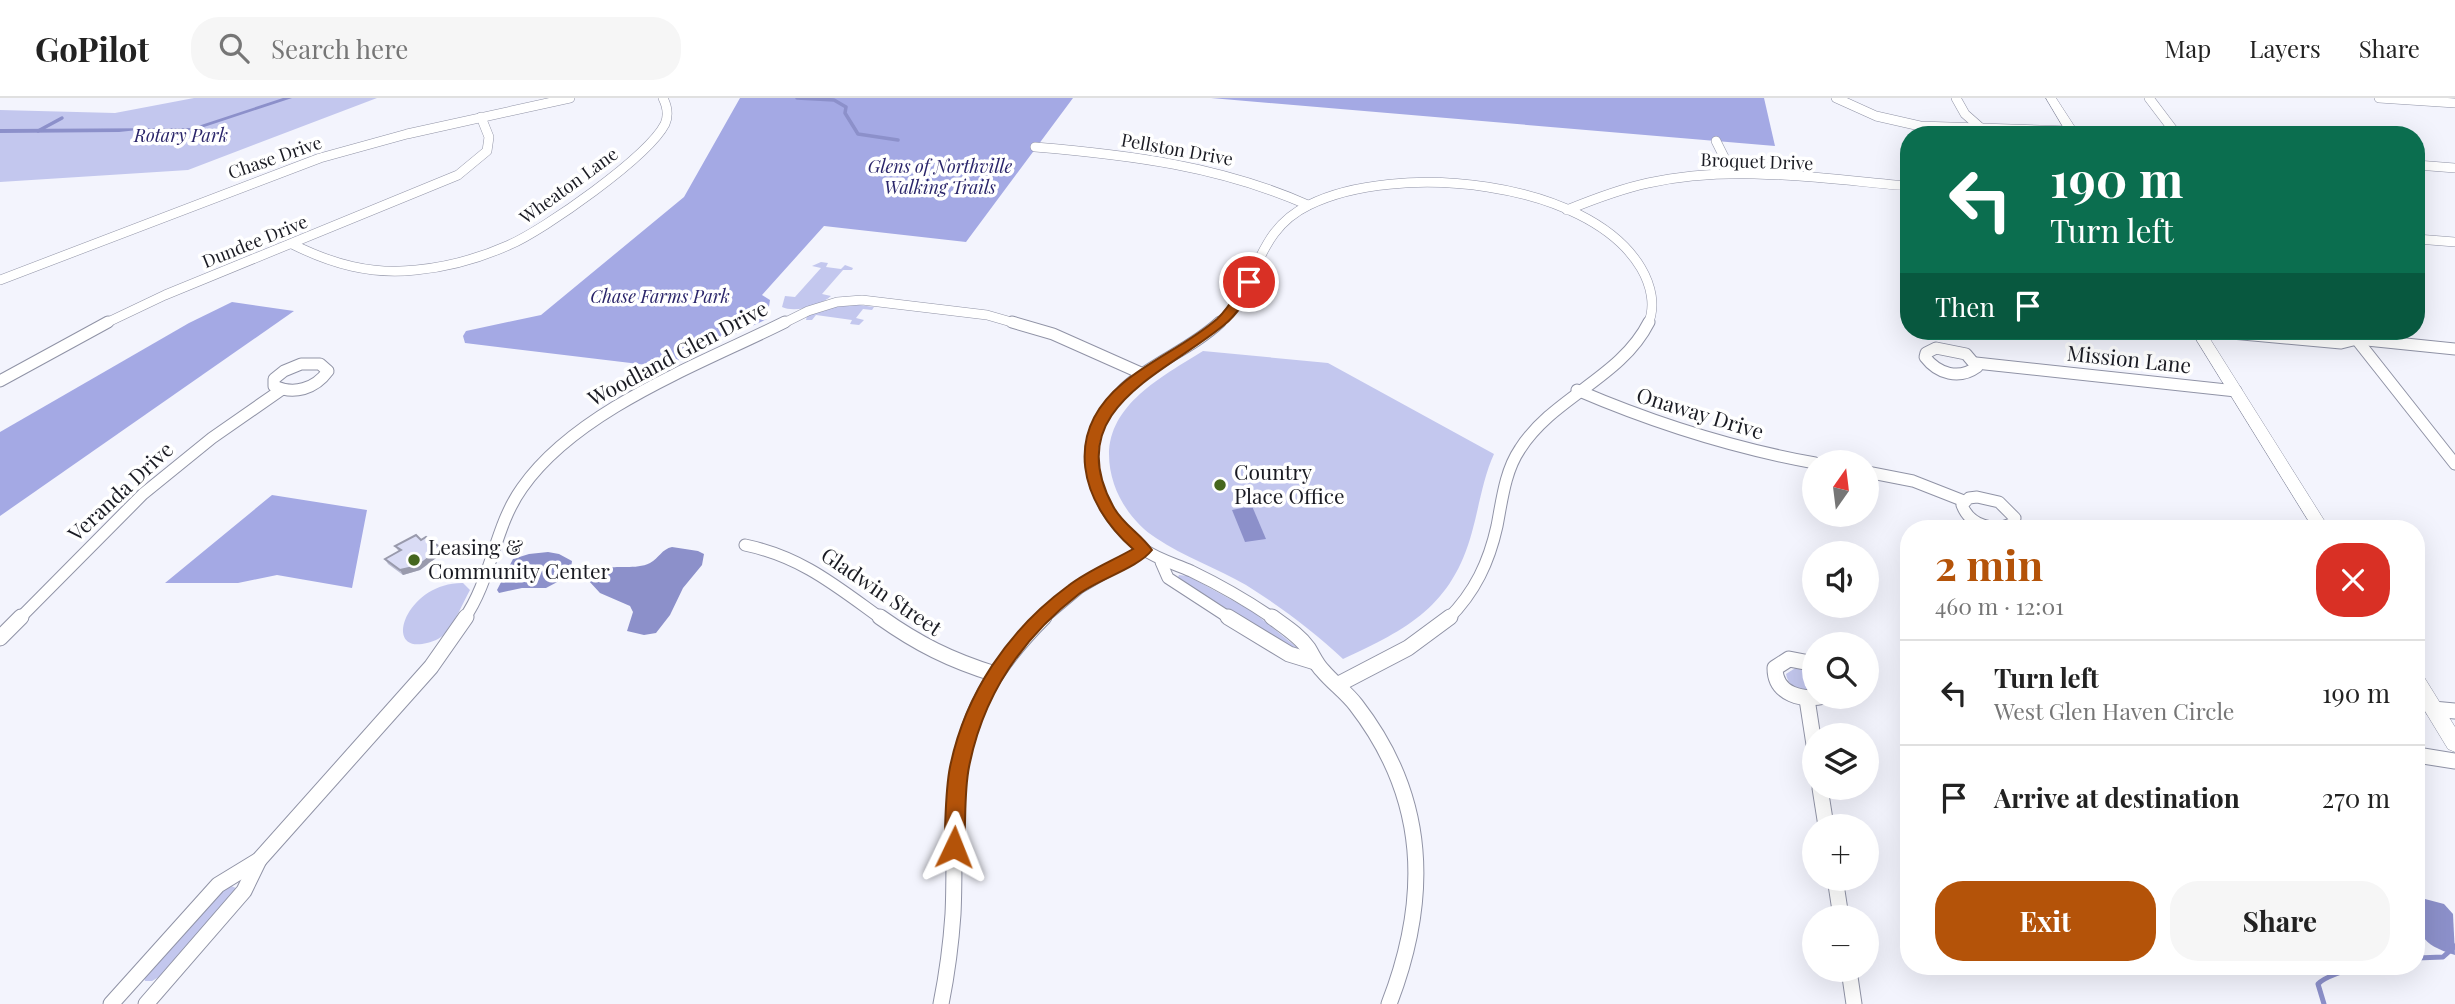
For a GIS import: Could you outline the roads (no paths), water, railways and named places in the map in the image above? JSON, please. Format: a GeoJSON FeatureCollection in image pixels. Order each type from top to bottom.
{"type":"FeatureCollection","features":[{"type":"Feature","properties":{"kind":"street","name":"Chase Drive"},"geometry":{"type":"LineString","coordinates":[[0,280],[300,164],[378,141],[570,98]]}},
{"type":"Feature","properties":{"kind":"street","name":"Wheaton Lane"},"geometry":{"type":"LineString","coordinates":[[292,244],[341,267],[384,271],[447,264],[503,248],[546,225],[646,148],[665,124],[667,110],[663,98]]}},
{"type":"Feature","properties":{"kind":"street"},"geometry":{"type":"LineString","coordinates":[[1836,98],[1850,106],[1895,121],[1926,126]]}},
{"type":"Feature","properties":{"kind":"street"},"geometry":{"type":"LineString","coordinates":[[1956,98],[1965,114],[1978,126]]}},
{"type":"Feature","properties":{"kind":"street"},"geometry":{"type":"LineString","coordinates":[[2051,98],[2069,126]]}},
{"type":"Feature","properties":{"kind":"street"},"geometry":{"type":"LineString","coordinates":[[2149,98],[2170,126]]}},
{"type":"Feature","properties":{"kind":"street"},"geometry":{"type":"LineString","coordinates":[[2379,98],[2455,103]]}},
{"type":"Feature","properties":{"kind":"street","name":"Dundee Drive"},"geometry":{"type":"LineString","coordinates":[[0,381],[134,310],[443,183],[474,165],[486,152],[491,133],[481,117]]}},
{"type":"Feature","properties":{"kind":"street"},"geometry":{"type":"LineString","coordinates":[[1716,141],[1732,173]]}},
{"type":"Feature","properties":{"kind":"street","name":"Pellston Drive"},"geometry":{"type":"LineString","coordinates":[[1035,147],[1145,158],[1202,167],[1269,188],[1308,205]]}},
{"type":"Feature","properties":{"kind":"street"},"geometry":{"type":"LineString","coordinates":[[2425,165],[2455,167]]}},
{"type":"Feature","properties":{"kind":"street","name":"Broquet Drive"},"geometry":{"type":"LineString","coordinates":[[1567,210],[1603,194],[1682,176],[1732,173],[1900,185]]}},
{"type":"Feature","properties":{"kind":"street"},"geometry":{"type":"LineString","coordinates":[[1315,663],[1310,650],[1301,641],[1258,608],[1185,569],[1161,562],[1120,528],[1106,509],[1096,488],[1090,457],[1093,439],[1104,415],[1121,392],[1143,373],[1221,322],[1246,290],[1261,249],[1272,231],[1308,205],[1371,187],[1431,182],[1506,191],[1567,210],[1603,230],[1633,256],[1648,280],[1653,300],[1650,322],[1640,339],[1623,356],[1538,423],[1516,455],[1502,496],[1485,569],[1463,604],[1443,625],[1426,637],[1339,684]]}},
{"type":"Feature","properties":{"kind":"street"},"geometry":{"type":"LineString","coordinates":[[2425,240],[2455,242]]}},
{"type":"Feature","properties":{"kind":"street","name":"Woodland Glen Drive"},"geometry":{"type":"LineString","coordinates":[[111,1004],[218,886],[259,860],[436,660],[461,625],[476,597],[501,524],[514,500],[537,470],[563,445],[621,403],[808,311],[828,303],[853,300],[977,313],[1020,322],[1143,373]]}},
{"type":"Feature","properties":{"kind":"street"},"geometry":{"type":"LineString","coordinates":[[2204,340],[2316,520]]}},
{"type":"Feature","properties":{"kind":"street"},"geometry":{"type":"LineString","coordinates":[[2301,340],[2341,344],[2347,340]]}},
{"type":"Feature","properties":{"kind":"street"},"geometry":{"type":"LineString","coordinates":[[2358,340],[2455,464]]}},
{"type":"Feature","properties":{"kind":"street"},"geometry":{"type":"LineString","coordinates":[[2390,340],[2455,349]]}},
{"type":"Feature","properties":{"kind":"street","name":"Veranda Drive"},"geometry":{"type":"LineString","coordinates":[[0,638],[143,494],[212,438],[281,390],[300,389],[313,384],[324,378],[327,368],[320,364],[307,363],[283,371],[272,383],[281,390]]}},
{"type":"Feature","properties":{"kind":"street","name":"Mission Lane"},"geometry":{"type":"LineString","coordinates":[[1976,363],[2236,391]]}},
{"type":"Feature","properties":{"kind":"street","name":"Onaway Drive"},"geometry":{"type":"LineString","coordinates":[[1577,390],[1644,419],[1689,434],[1754,452],[1802,461]]}},
{"type":"Feature","properties":{"kind":"street"},"geometry":{"type":"LineString","coordinates":[[1880,475],[1913,481],[1965,501]]}},
{"type":"Feature","properties":{"kind":"street","name":"Gladwin Street"},"geometry":{"type":"LineString","coordinates":[[744,545],[768,550],[806,565],[917,643],[959,663],[995,674]]}},
{"type":"Feature","properties":{"kind":"street"},"geometry":{"type":"LineString","coordinates":[[941,1004],[953,917],[954,825],[959,768],[975,711],[995,674],[1019,640],[1074,590],[1144,550]]}},
{"type":"Feature","properties":{"kind":"street"},"geometry":{"type":"LineString","coordinates":[[1161,562],[1168,578],[1203,602],[1289,654],[1315,663],[1339,684],[1360,710],[1399,776],[1412,835],[1416,879],[1409,946],[1390,1004]]}},
{"type":"Feature","properties":{"kind":"street"},"geometry":{"type":"LineString","coordinates":[[1802,661],[1785,660],[1775,668],[1774,674],[1781,687],[1802,698]]}},
{"type":"Feature","properties":{"kind":"street"},"geometry":{"type":"LineString","coordinates":[[2425,696],[2455,744]]}},
{"type":"Feature","properties":{"kind":"street"},"geometry":{"type":"LineString","coordinates":[[2433,709],[2455,712]]}},
{"type":"Feature","properties":{"kind":"street"},"geometry":{"type":"LineString","coordinates":[[2425,756],[2455,761]]}},
{"type":"Feature","properties":{"kind":"street","name":"Woodland Glen Drive"},"geometry":{"type":"LineString","coordinates":[[146,1004],[244,891],[256,872],[259,860]]}},
{"type":"Feature","properties":{"kind":"street"},"geometry":{"type":"LineString","coordinates":[[1851,982],[1854,1004]]}},
{"type":"Feature","properties":{"kind":"waterway"},"geometry":{"type":"LineString","coordinates":[[797,98],[834,100],[846,107],[845,113],[858,134],[898,140]]}},
{"type":"Feature","properties":{"kind":"waterway"},"geometry":{"type":"LineString","coordinates":[[38,131],[62,118]]}},
{"type":"Feature","properties":{"kind":"waterway"},"geometry":{"type":"LineString","coordinates":[[566,574],[591,577]]}},
{"type":"Feature","properties":{"kind":"waterway"},"geometry":{"type":"LineString","coordinates":[[2425,958],[2443,957],[2455,946]]}},
{"type":"Feature","properties":{"kind":"waterway"},"geometry":{"type":"LineString","coordinates":[[2324,1004],[2318,984],[2334,975]]}},
{"type":"Feature","properties":{"kind":"place","name":"Country Place Office"},"geometry":{"type":"Point","coordinates":[1220,485]}},
{"type":"Feature","properties":{"kind":"place","name":"Leasing & Community Center"},"geometry":{"type":"Point","coordinates":[414,560]}},
{"type":"Feature","properties":{"kind":"park label","name":"Rotary Park"},"geometry":{"type":"Point","coordinates":[181,136]}},
{"type":"Feature","properties":{"kind":"park label","name":"Glens of Northville Walking Trails"},"geometry":{"type":"Point","coordinates":[940,177]}},
{"type":"Feature","properties":{"kind":"park label","name":"Chase Farms Park"},"geometry":{"type":"Point","coordinates":[660,297]}}]}
